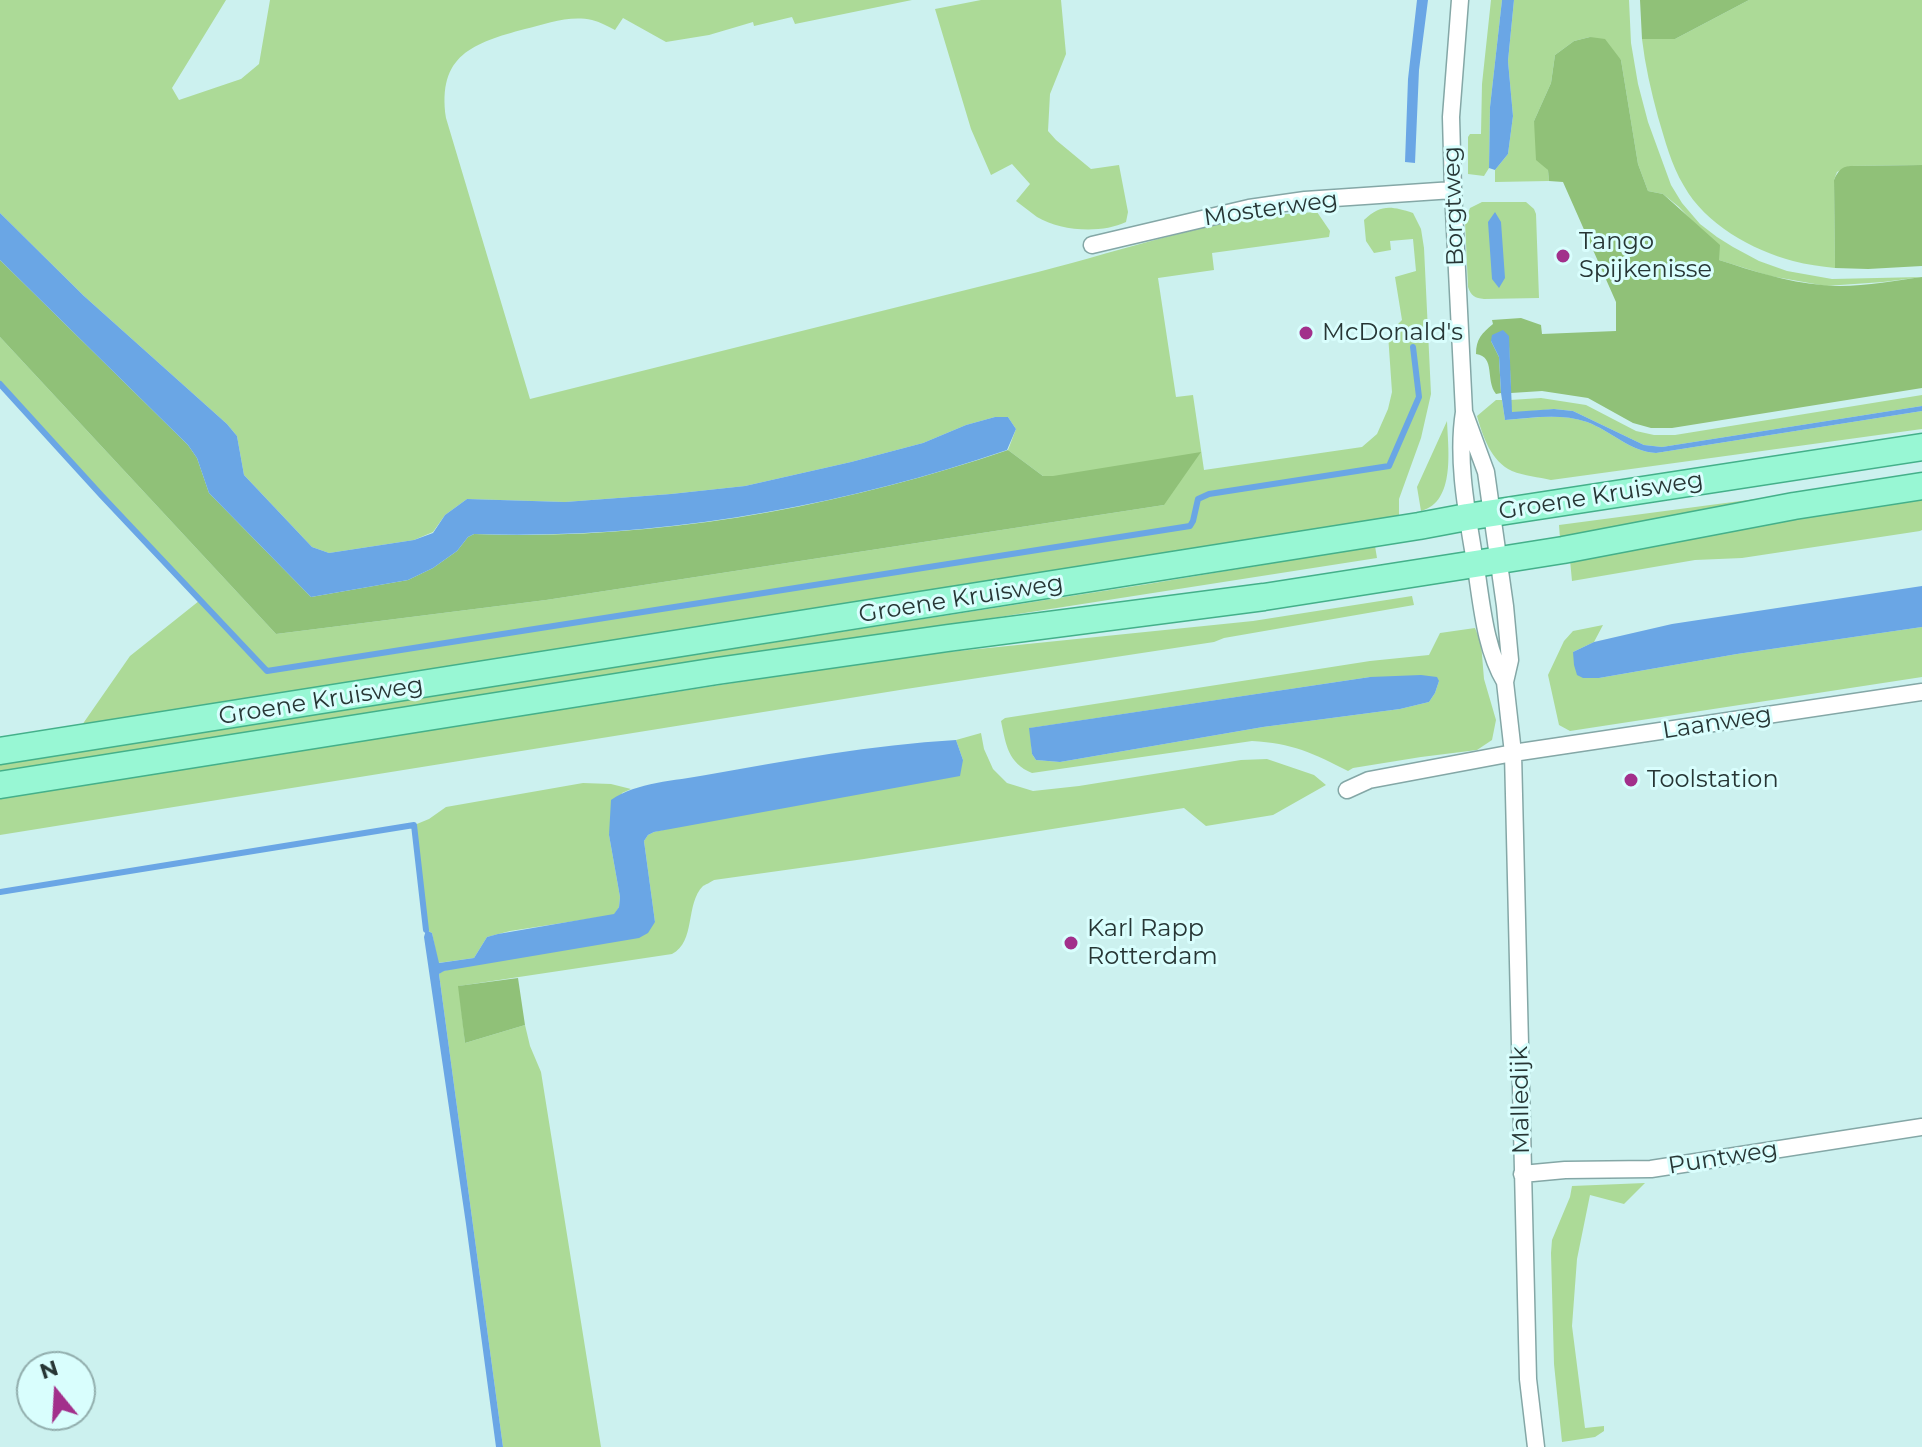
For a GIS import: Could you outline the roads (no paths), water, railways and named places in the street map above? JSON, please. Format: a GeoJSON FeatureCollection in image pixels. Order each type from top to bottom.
{"type":"FeatureCollection","features":[{"type":"Feature","properties":{"kind":"main road","name":"Groene Kruisweg"},"geometry":{"type":"LineString","coordinates":[[0,751],[1922,447]]}},
{"type":"Feature","properties":{"kind":"main road","name":"Groene Kruisweg"},"geometry":{"type":"LineString","coordinates":[[0,785],[717,671],[1264,597],[1487,562],[1922,486]]}},
{"type":"Feature","properties":{"kind":"street","name":"Borgtweg"},"geometry":{"type":"LineString","coordinates":[[1460,0],[1451,117],[1464,412],[1460,436],[1479,515]]}},
{"type":"Feature","properties":{"kind":"street","name":"Mosterweg"},"geometry":{"type":"LineString","coordinates":[[1092,245],[1249,208],[1305,200],[1453,190]]}},
{"type":"Feature","properties":{"kind":"street","name":"Borgtweg"},"geometry":{"type":"LineString","coordinates":[[1464,412],[1486,472],[1479,515]]}},
{"type":"Feature","properties":{"kind":"street"},"geometry":{"type":"LineString","coordinates":[[1479,515],[1487,562]]}},
{"type":"Feature","properties":{"kind":"street"},"geometry":{"type":"LineString","coordinates":[[1479,515],[1487,562]]}},
{"type":"Feature","properties":{"kind":"street","name":"Malledijk"},"geometry":{"type":"LineString","coordinates":[[1487,562],[1494,663],[1505,682]]}},
{"type":"Feature","properties":{"kind":"street","name":"Malledijk"},"geometry":{"type":"LineString","coordinates":[[1487,562],[1510,660],[1505,682],[1513,753],[1528,1379],[1536,1447]]}},
{"type":"Feature","properties":{"kind":"street","name":"Laanweg"},"geometry":{"type":"LineString","coordinates":[[1513,753],[1922,692]]}},
{"type":"Feature","properties":{"kind":"street"},"geometry":{"type":"LineString","coordinates":[[1347,790],[1369,780],[1513,753]]}},
{"type":"Feature","properties":{"kind":"street","name":"Puntweg"},"geometry":{"type":"LineString","coordinates":[[1522,1174],[1651,1169],[1922,1127]]}},
{"type":"Feature","properties":{"kind":"water"},"geometry":{"type":"Polygon","coordinates":[[[1417,0],[1428,0],[1419,70],[1415,163],[1405,162],[1408,79],[1417,0]]]}},
{"type":"Feature","properties":{"kind":"water"},"geometry":{"type":"Polygon","coordinates":[[[1502,0],[1514,0],[1508,61],[1513,116],[1508,154],[1495,170],[1489,168],[1490,107],[1502,0]]]}},
{"type":"Feature","properties":{"kind":"water"},"geometry":{"type":"Polygon","coordinates":[[[1495,212],[1501,222],[1505,278],[1499,288],[1492,279],[1488,222],[1495,212]]]}},
{"type":"Feature","properties":{"kind":"water"},"geometry":{"type":"Polygon","coordinates":[[[0,213],[84,296],[227,424],[237,436],[244,475],[312,547],[329,553],[414,540],[433,533],[445,515],[467,499],[565,502],[745,486],[923,443],[995,417],[1008,417],[1016,429],[1007,450],[943,471],[811,504],[745,516],[610,532],[474,534],[433,568],[408,580],[311,597],[209,493],[197,458],[188,445],[0,260],[0,213]]]}},
{"type":"Feature","properties":{"kind":"water"},"geometry":{"type":"Polygon","coordinates":[[[1503,330],[1509,336],[1512,412],[1573,411],[1644,445],[1662,447],[1922,406],[1922,411],[1647,452],[1577,419],[1546,417],[1505,420],[1499,357],[1491,341],[1492,335],[1503,330]]]}},
{"type":"Feature","properties":{"kind":"water"},"geometry":{"type":"Polygon","coordinates":[[[1922,586],[1922,627],[1599,678],[1577,675],[1574,665],[1573,652],[1594,642],[1672,624],[1922,586]]]}},
{"type":"Feature","properties":{"kind":"water"},"geometry":{"type":"Polygon","coordinates":[[[1370,677],[1437,677],[1439,681],[1435,693],[1429,702],[1400,709],[1263,727],[1060,762],[1036,760],[1032,754],[1029,728],[1370,677]]]}},
{"type":"Feature","properties":{"kind":"water"},"geometry":{"type":"Polygon","coordinates":[[[956,740],[963,760],[960,776],[648,835],[644,841],[655,922],[648,933],[639,938],[439,974],[503,1447],[496,1447],[424,937],[426,930],[432,933],[439,963],[474,958],[487,937],[614,914],[620,897],[609,835],[611,800],[632,789],[831,754],[956,740]]]}},
{"type":"Feature","properties":{"kind":"waterway"},"geometry":{"type":"LineString","coordinates":[[0,384],[267,671],[1190,526],[1198,499],[1209,494],[1389,466],[1419,397],[1413,347]]}},
{"type":"Feature","properties":{"kind":"waterway"},"geometry":{"type":"LineString","coordinates":[[0,892],[414,825],[426,930]]}},
{"type":"Feature","properties":{"kind":"place","name":"Tango Spijkenisse"},"geometry":{"type":"Point","coordinates":[1563,256]}},
{"type":"Feature","properties":{"kind":"place","name":"McDonald's"},"geometry":{"type":"Point","coordinates":[1306,333]}},
{"type":"Feature","properties":{"kind":"place","name":"Toolstation"},"geometry":{"type":"Point","coordinates":[1631,780]}},
{"type":"Feature","properties":{"kind":"place","name":"Karl Rapp Rotterdam"},"geometry":{"type":"Point","coordinates":[1071,943]}}]}
